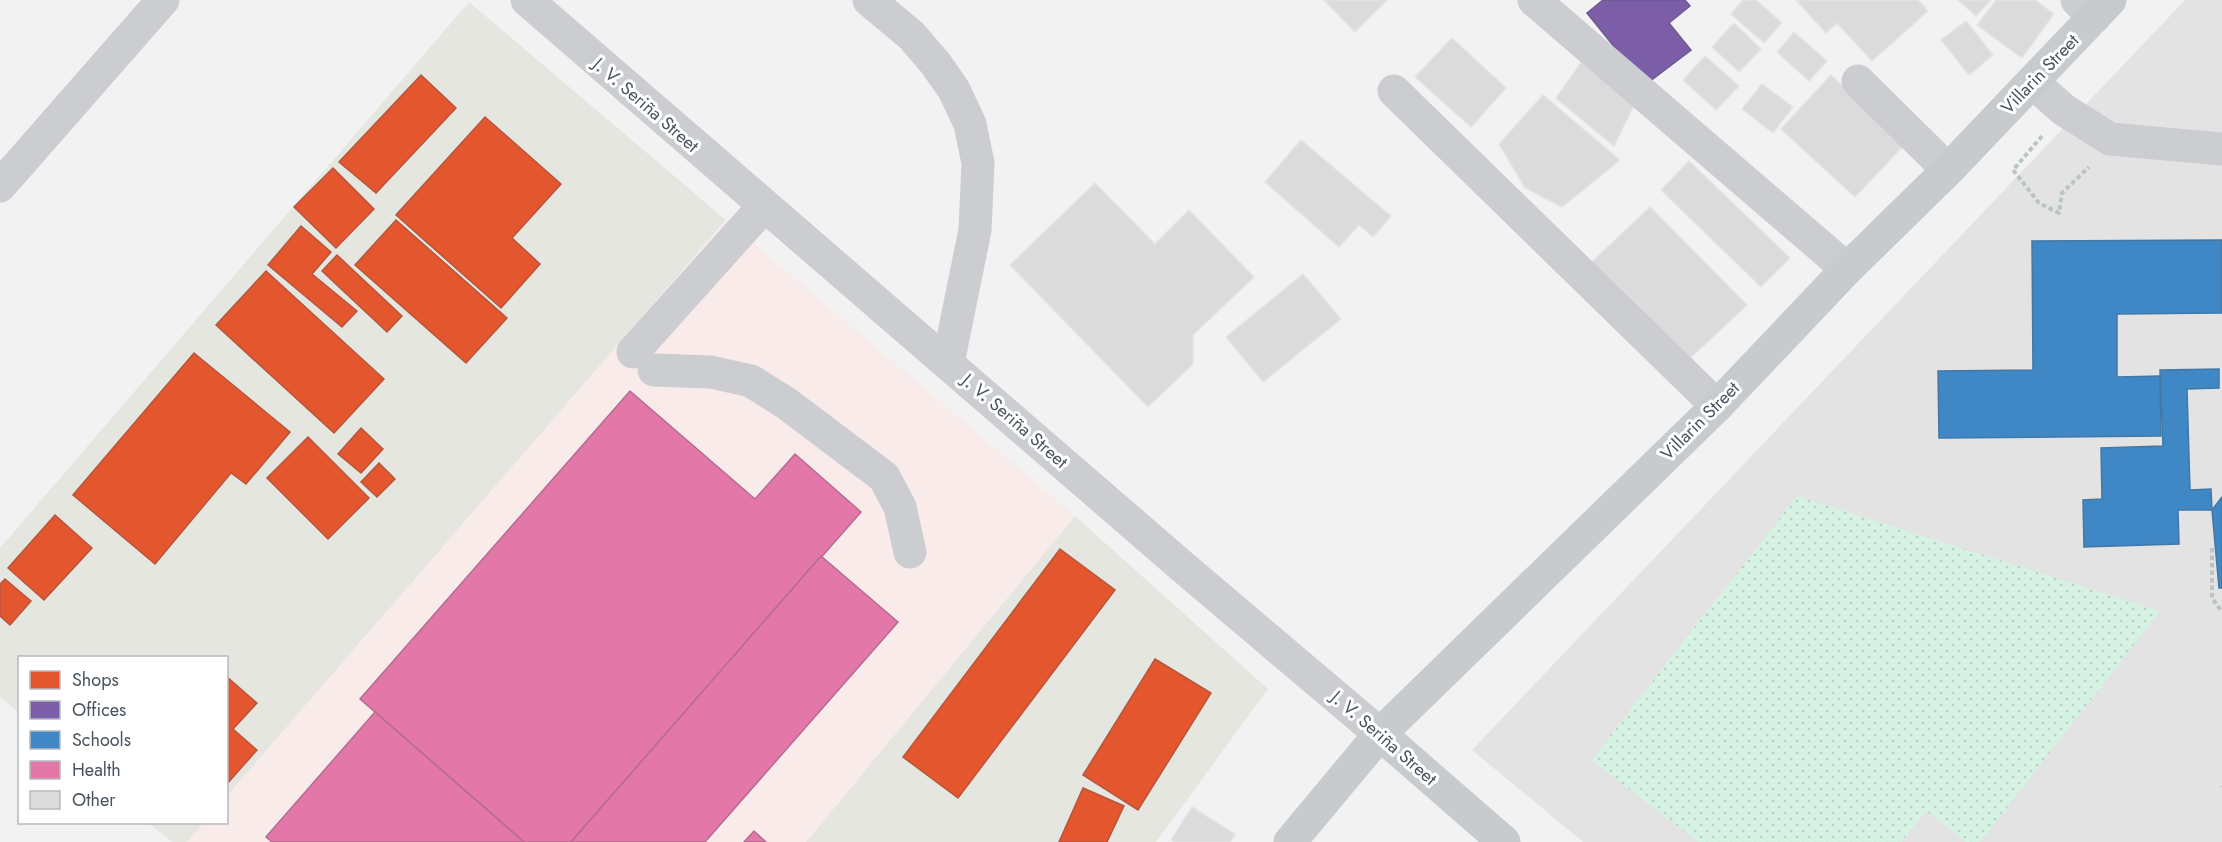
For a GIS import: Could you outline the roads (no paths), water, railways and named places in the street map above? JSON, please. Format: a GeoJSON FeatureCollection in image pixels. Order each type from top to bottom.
{"type":"FeatureCollection","features":[{"type":"Feature","properties":{"kind":"main road","name":"Villarin Street"},"geometry":{"type":"LineString","coordinates":[[1290,842],[1380,734],[1717,406],[1847,269],[1948,170],[2032,82],[2094,6]]}},
{"type":"Feature","properties":{"kind":"main road","name":"J. V. Seriña Street"},"geometry":{"type":"LineString","coordinates":[[1380,734],[1504,842]]}},
{"type":"Feature","properties":{"kind":"street"},"geometry":{"type":"LineString","coordinates":[[0,186],[162,0]]}},
{"type":"Feature","properties":{"kind":"street","name":"J. V. Seriña Street"},"geometry":{"type":"LineString","coordinates":[[527,0],[1184,568],[1380,734]]}},
{"type":"Feature","properties":{"kind":"street"},"geometry":{"type":"LineString","coordinates":[[869,0],[911,35],[936,64],[954,90],[970,123],[978,163],[975,230],[948,363]]}},
{"type":"Feature","properties":{"kind":"street"},"geometry":{"type":"LineString","coordinates":[[1534,0],[1847,269]]}},
{"type":"Feature","properties":{"kind":"street"},"geometry":{"type":"LineString","coordinates":[[1857,81],[1948,170]]}},
{"type":"Feature","properties":{"kind":"street"},"geometry":{"type":"LineString","coordinates":[[2032,82],[2064,110],[2110,139],[2222,149]]}},
{"type":"Feature","properties":{"kind":"street"},"geometry":{"type":"LineString","coordinates":[[1394,92],[1717,406]]}},
{"type":"Feature","properties":{"kind":"street"},"geometry":{"type":"LineString","coordinates":[[764,206],[643,361],[751,381],[786,403],[884,477],[900,507],[910,552]]}}]}
